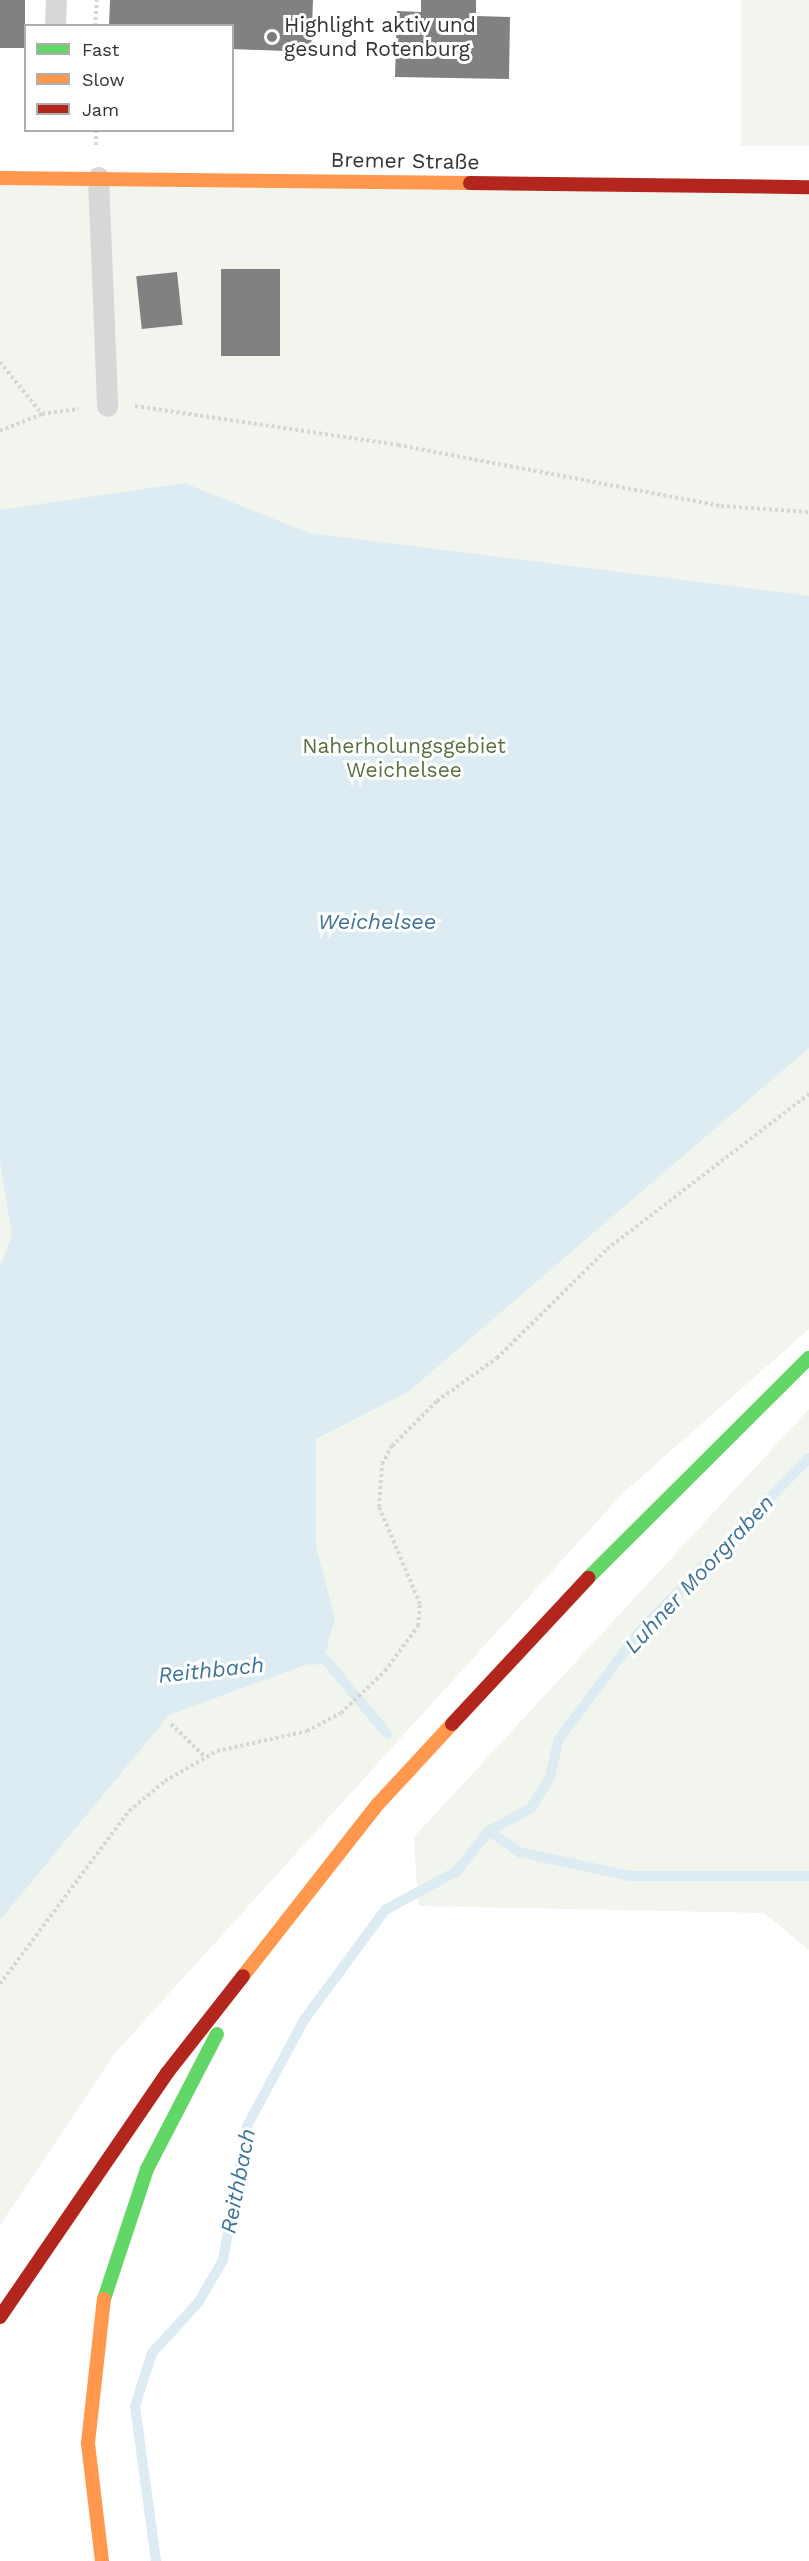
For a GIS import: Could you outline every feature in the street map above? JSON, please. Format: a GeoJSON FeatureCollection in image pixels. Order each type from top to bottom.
{"type":"FeatureCollection","features":[{"type":"Feature","properties":{"kind":"main road","name":"Bremer Straße"},"geometry":{"type":"LineString","coordinates":[[0,178],[98,177],[809,187]]}},
{"type":"Feature","properties":{"kind":"main road"},"geometry":{"type":"LineString","coordinates":[[0,2317],[160,2082],[274,1931],[378,1804],[491,1680],[809,1359]]}},
{"type":"Feature","properties":{"kind":"main road"},"geometry":{"type":"LineString","coordinates":[[102,2561],[88,2443],[103,2303],[147,2169],[274,1931]]}},
{"type":"Feature","properties":{"kind":"lane"},"geometry":{"type":"LineString","coordinates":[[55,24],[56,0]]}},
{"type":"Feature","properties":{"kind":"lane"},"geometry":{"type":"LineString","coordinates":[[98,177],[107,406]]}},
{"type":"Feature","properties":{"kind":"path"},"geometry":{"type":"LineString","coordinates":[[96,0],[96,24]]}},
{"type":"Feature","properties":{"kind":"path"},"geometry":{"type":"LineString","coordinates":[[96,132],[96,148]]}},
{"type":"Feature","properties":{"kind":"path"},"geometry":{"type":"LineString","coordinates":[[0,362],[42,414]]}},
{"type":"Feature","properties":{"kind":"path"},"geometry":{"type":"LineString","coordinates":[[0,431],[42,414],[107,406],[158,405],[721,506],[809,512]]}},
{"type":"Feature","properties":{"kind":"path"},"geometry":{"type":"LineString","coordinates":[[0,1984],[129,1811],[205,1756],[246,1742],[284,1739],[341,1713],[385,1671],[418,1626],[420,1604],[379,1507],[382,1464],[392,1446],[437,1401],[497,1358],[622,1236],[809,1095]]}},
{"type":"Feature","properties":{"kind":"path"},"geometry":{"type":"LineString","coordinates":[[171,1724],[205,1756]]}},
{"type":"Feature","properties":{"kind":"green space"},"geometry":{"type":"Polygon","coordinates":[[[741,0],[809,0],[809,146],[741,146],[741,0]]]}},
{"type":"Feature","properties":{"kind":"green space","name":"Naherholungsgebiet Weichelsee"},"geometry":{"type":"Polygon","coordinates":[[[0,178],[809,187],[809,1329],[623,1493],[116,2052],[0,2225],[0,178]]]}},
{"type":"Feature","properties":{"kind":"green space"},"geometry":{"type":"Polygon","coordinates":[[[809,1409],[809,1950],[764,1913],[418,1906],[414,1837],[809,1409]]]}},
{"type":"Feature","properties":{"kind":"water","name":"Weichelsee"},"geometry":{"type":"Polygon","coordinates":[[[184,483],[309,533],[809,596],[809,1048],[408,1392],[316,1439],[316,1547],[335,1618],[324,1658],[169,1715],[0,1920],[0,1267],[12,1235],[0,1161],[0,510],[184,483]]]}},
{"type":"Feature","properties":{"kind":"building"},"geometry":{"type":"Polygon","coordinates":[[[0,0],[25,0],[24,48],[0,48],[0,0]]]}},
{"type":"Feature","properties":{"kind":"building","name":"Highlight aktiv und gesund Rotenburg"},"geometry":{"type":"Polygon","coordinates":[[[110,0],[313,0],[311,52],[234,49],[234,24],[109,24],[110,0]]]}},
{"type":"Feature","properties":{"kind":"building"},"geometry":{"type":"Polygon","coordinates":[[[421,0],[476,0],[476,16],[510,17],[509,79],[395,77],[397,11],[421,12],[421,0]]]}},
{"type":"Feature","properties":{"kind":"building"},"geometry":{"type":"Polygon","coordinates":[[[221,269],[280,269],[280,356],[221,356],[221,269]]]}},
{"type":"Feature","properties":{"kind":"building"},"geometry":{"type":"Polygon","coordinates":[[[177,272],[183,325],[142,329],[136,276],[177,272]]]}},
{"type":"Feature","properties":{"kind":"waterway","name":"Reithbach"},"geometry":{"type":"LineString","coordinates":[[156,2561],[135,2406],[152,2353],[198,2303],[223,2260],[247,2126],[304,2020],[385,1910],[457,1871],[489,1831],[531,1808],[550,1777],[559,1739],[639,1632],[809,1458]]}},
{"type":"Feature","properties":{"kind":"waterway","name":"Reithbach"},"geometry":{"type":"LineString","coordinates":[[312,1660],[324,1658],[387,1734]]}},
{"type":"Feature","properties":{"kind":"waterway"},"geometry":{"type":"LineString","coordinates":[[489,1831],[519,1852],[630,1876],[809,1876]]}},
{"type":"Feature","properties":{"kind":"traffic: fast"},"geometry":{"type":"LineString","coordinates":[[588,1578],[809,1358]]}},
{"type":"Feature","properties":{"kind":"traffic: fast"},"geometry":{"type":"LineString","coordinates":[[104,2299],[147,2169],[217,2034]]}},
{"type":"Feature","properties":{"kind":"traffic: slow"},"geometry":{"type":"LineString","coordinates":[[0,178],[470,183]]}},
{"type":"Feature","properties":{"kind":"traffic: slow"},"geometry":{"type":"LineString","coordinates":[[243,1976],[378,1804],[452,1724]]}},
{"type":"Feature","properties":{"kind":"traffic: slow"},"geometry":{"type":"LineString","coordinates":[[102,2561],[88,2443],[104,2299]]}},
{"type":"Feature","properties":{"kind":"traffic: jam"},"geometry":{"type":"LineString","coordinates":[[470,183],[809,187]]}},
{"type":"Feature","properties":{"kind":"traffic: jam"},"geometry":{"type":"LineString","coordinates":[[452,1724],[588,1578]]}},
{"type":"Feature","properties":{"kind":"traffic: jam"},"geometry":{"type":"LineString","coordinates":[[0,2317],[167,2073],[243,1976]]}},
{"type":"Feature","properties":{"kind":"place","name":"Highlight aktiv und gesund Rotenburg"},"geometry":{"type":"Point","coordinates":[272,37]}},
{"type":"Feature","properties":{"kind":"water label","name":"Luhner Moorgraben"},"geometry":{"type":"Point","coordinates":[699,1574]}}]}
